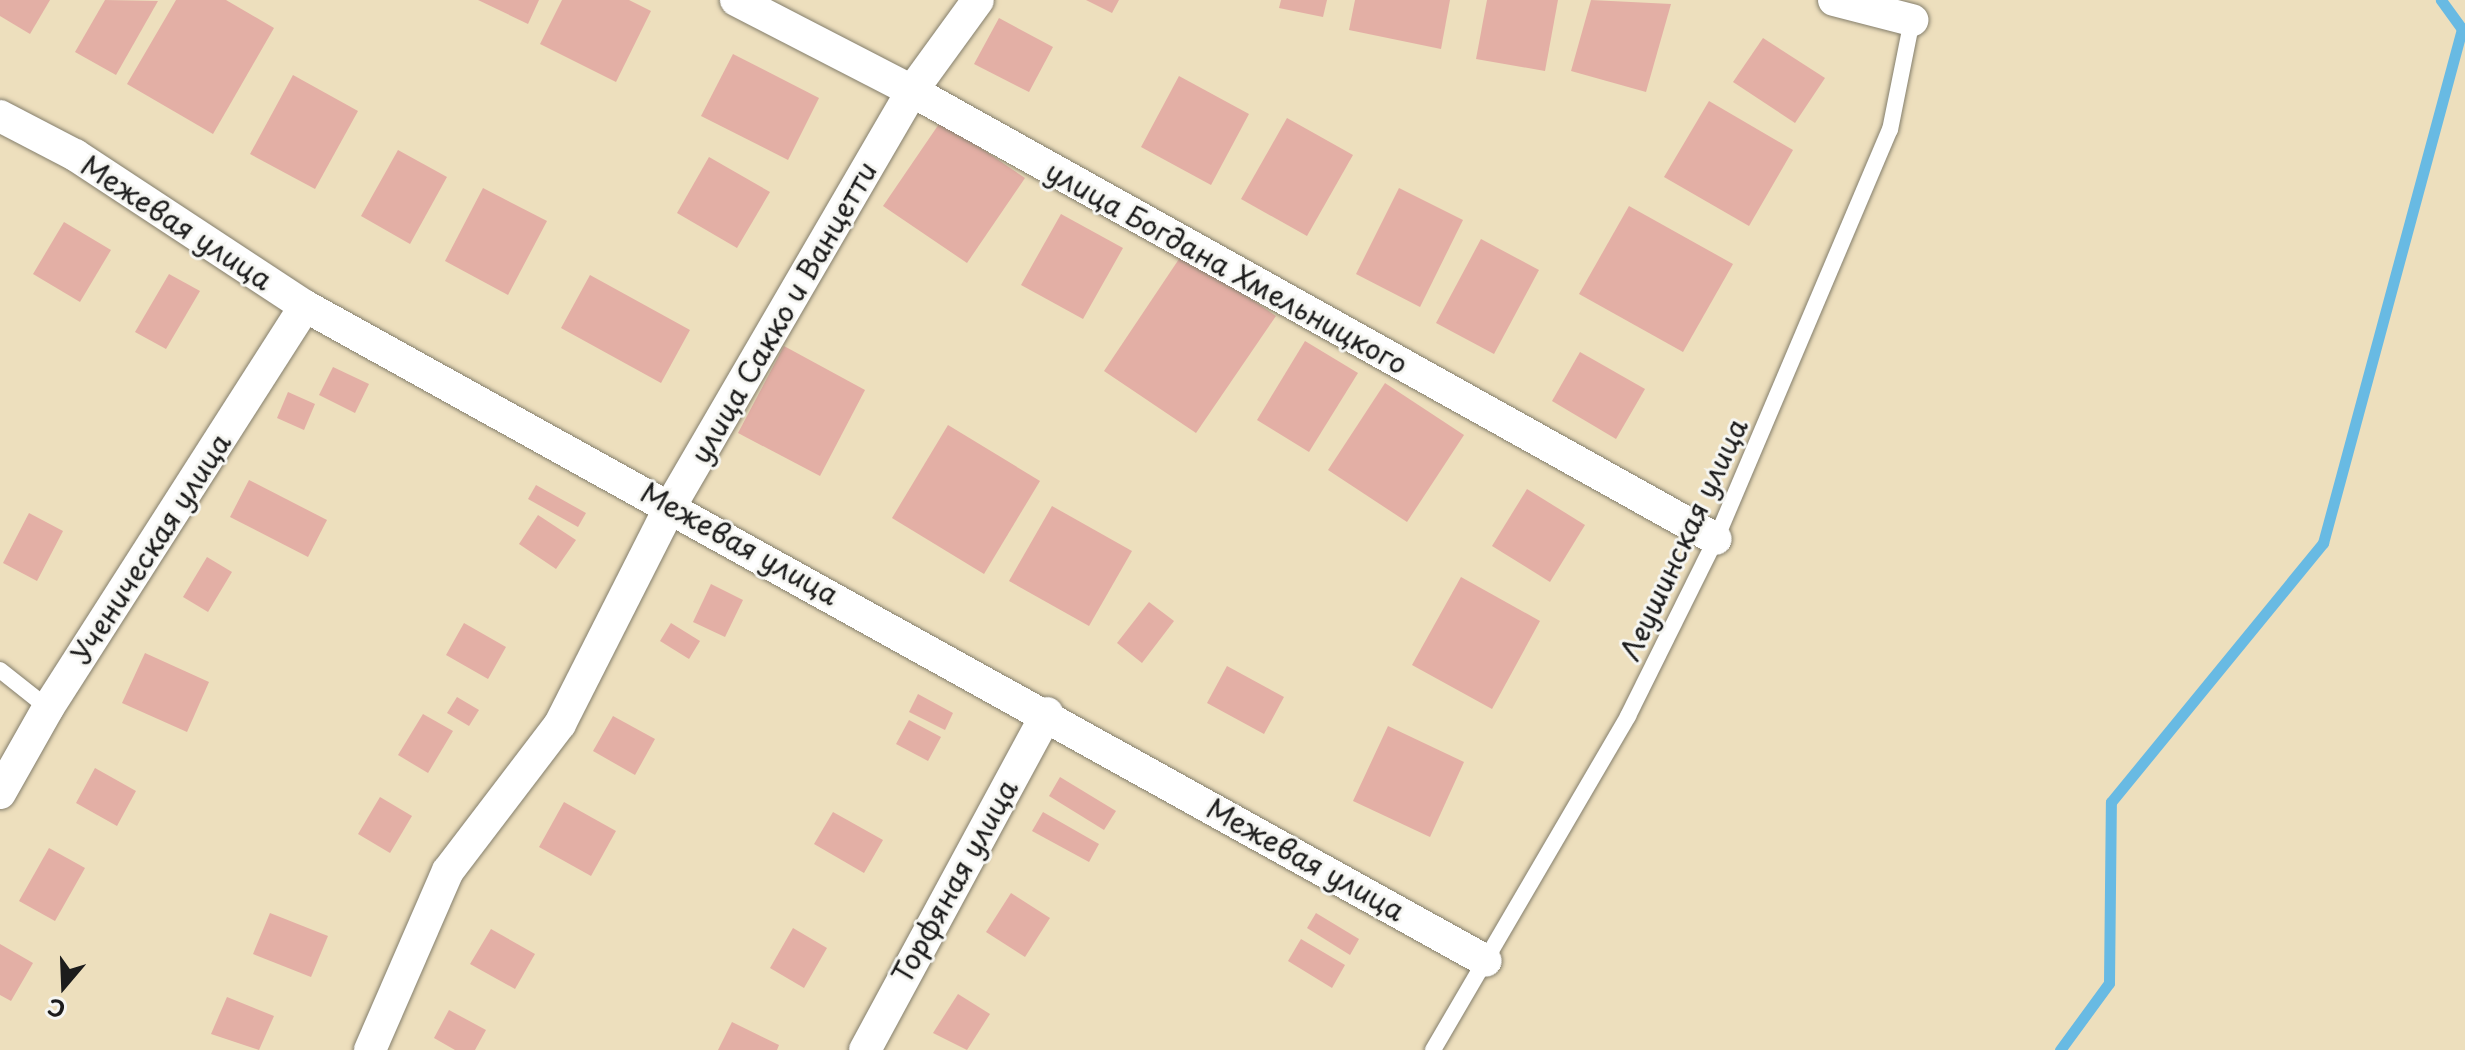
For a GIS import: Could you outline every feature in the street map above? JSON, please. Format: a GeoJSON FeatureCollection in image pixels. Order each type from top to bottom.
{"type":"FeatureCollection","features":[{"type":"Feature","properties":{"kind":"street","name":"улица Богдана Хмельницкого"},"geometry":{"type":"LineString","coordinates":[[736,0],[912,91],[1716,539]]}},
{"type":"Feature","properties":{"kind":"street","name":"улица Сакко и Ванцетти"},"geometry":{"type":"LineString","coordinates":[[370,1050],[448,871],[560,724],[671,505],[912,91],[978,0]]}},
{"type":"Feature","properties":{"kind":"street"},"geometry":{"type":"LineString","coordinates":[[1834,0],[1912,20]]}},
{"type":"Feature","properties":{"kind":"street","name":"Межевая улица"},"geometry":{"type":"LineString","coordinates":[[0,116],[75,155],[305,306],[1047,713],[1486,961]]}},
{"type":"Feature","properties":{"kind":"street","name":"Ученическая улица"},"geometry":{"type":"LineString","coordinates":[[0,793],[48,708],[305,306]]}},
{"type":"Feature","properties":{"kind":"street","name":"Торфяная улица"},"geometry":{"type":"LineString","coordinates":[[865,1050],[1047,713]]}},
{"type":"Feature","properties":{"kind":"lane","name":"Леушинская улица"},"geometry":{"type":"LineString","coordinates":[[1433,1050],[1628,716],[1716,539],[1890,130],[1912,20]]}},
{"type":"Feature","properties":{"kind":"lane"},"geometry":{"type":"LineString","coordinates":[[0,670],[48,708]]}},
{"type":"Feature","properties":{"kind":"building"},"geometry":{"type":"Polygon","coordinates":[[[0,0],[50,0],[30,34],[0,16],[0,0]]]}},
{"type":"Feature","properties":{"kind":"building"},"geometry":{"type":"Polygon","coordinates":[[[105,0],[158,1],[116,75],[75,52],[105,0]]]}},
{"type":"Feature","properties":{"kind":"building"},"geometry":{"type":"Polygon","coordinates":[[[176,0],[226,0],[274,28],[213,134],[127,84],[176,0]]]}},
{"type":"Feature","properties":{"kind":"building"},"geometry":{"type":"Polygon","coordinates":[[[478,0],[539,0],[528,24],[478,0]]]}},
{"type":"Feature","properties":{"kind":"building"},"geometry":{"type":"Polygon","coordinates":[[[562,0],[629,0],[651,11],[616,82],[540,44],[562,0]]]}},
{"type":"Feature","properties":{"kind":"building"},"geometry":{"type":"Polygon","coordinates":[[[1086,0],[1119,0],[1112,13],[1086,0]]]}},
{"type":"Feature","properties":{"kind":"building"},"geometry":{"type":"Polygon","coordinates":[[[1281,0],[1327,0],[1323,17],[1279,8],[1281,0]]]}},
{"type":"Feature","properties":{"kind":"building"},"geometry":{"type":"Polygon","coordinates":[[[1355,0],[1450,0],[1441,49],[1349,30],[1355,0]]]}},
{"type":"Feature","properties":{"kind":"building"},"geometry":{"type":"Polygon","coordinates":[[[1487,0],[1558,0],[1545,71],[1476,59],[1487,0]]]}},
{"type":"Feature","properties":{"kind":"building"},"geometry":{"type":"Polygon","coordinates":[[[1591,0],[1671,4],[1646,92],[1571,71],[1591,0]]]}},
{"type":"Feature","properties":{"kind":"building"},"geometry":{"type":"Polygon","coordinates":[[[999,18],[1053,47],[1029,92],[974,64],[999,18]]]}},
{"type":"Feature","properties":{"kind":"building"},"geometry":{"type":"Polygon","coordinates":[[[1763,38],[1825,78],[1795,123],[1733,82],[1763,38]]]}},
{"type":"Feature","properties":{"kind":"building"},"geometry":{"type":"Polygon","coordinates":[[[733,54],[819,98],[788,160],[701,116],[733,54]]]}},
{"type":"Feature","properties":{"kind":"building"},"geometry":{"type":"Polygon","coordinates":[[[293,75],[358,111],[315,189],[250,154],[293,75]]]}},
{"type":"Feature","properties":{"kind":"building"},"geometry":{"type":"Polygon","coordinates":[[[1179,76],[1249,114],[1211,185],[1141,147],[1179,76]]]}},
{"type":"Feature","properties":{"kind":"building"},"geometry":{"type":"Polygon","coordinates":[[[1709,101],[1793,150],[1749,226],[1664,177],[1709,101]]]}},
{"type":"Feature","properties":{"kind":"building"},"geometry":{"type":"Polygon","coordinates":[[[1287,118],[1353,155],[1307,236],[1241,199],[1287,118]]]}},
{"type":"Feature","properties":{"kind":"building"},"geometry":{"type":"Polygon","coordinates":[[[941,121],[1025,178],[967,263],[883,206],[941,121]]]}},
{"type":"Feature","properties":{"kind":"building"},"geometry":{"type":"Polygon","coordinates":[[[398,150],[447,177],[410,244],[361,216],[398,150]]]}},
{"type":"Feature","properties":{"kind":"building"},"geometry":{"type":"Polygon","coordinates":[[[709,157],[770,192],[737,248],[677,213],[709,157]]]}},
{"type":"Feature","properties":{"kind":"building"},"geometry":{"type":"Polygon","coordinates":[[[483,188],[547,221],[508,295],[445,261],[483,188]]]}},
{"type":"Feature","properties":{"kind":"building"},"geometry":{"type":"Polygon","coordinates":[[[1399,188],[1463,220],[1420,307],[1356,274],[1399,188]]]}},
{"type":"Feature","properties":{"kind":"building"},"geometry":{"type":"Polygon","coordinates":[[[1629,206],[1733,264],[1683,352],[1579,294],[1629,206]]]}},
{"type":"Feature","properties":{"kind":"building"},"geometry":{"type":"Polygon","coordinates":[[[1061,214],[1123,248],[1083,319],[1021,285],[1061,214]]]}},
{"type":"Feature","properties":{"kind":"building"},"geometry":{"type":"Polygon","coordinates":[[[64,222],[111,250],[80,302],[33,274],[64,222]]]}},
{"type":"Feature","properties":{"kind":"building"},"geometry":{"type":"Polygon","coordinates":[[[1481,239],[1539,270],[1494,354],[1436,323],[1481,239]]]}},
{"type":"Feature","properties":{"kind":"building"},"geometry":{"type":"Polygon","coordinates":[[[1183,253],[1276,316],[1196,433],[1104,371],[1183,253]]]}},
{"type":"Feature","properties":{"kind":"building"},"geometry":{"type":"Polygon","coordinates":[[[169,274],[200,291],[166,349],[135,332],[169,274]]]}},
{"type":"Feature","properties":{"kind":"building"},"geometry":{"type":"Polygon","coordinates":[[[590,275],[690,330],[661,383],[561,328],[590,275]]]}},
{"type":"Feature","properties":{"kind":"building"},"geometry":{"type":"Polygon","coordinates":[[[1305,341],[1358,373],[1309,452],[1257,420],[1305,341]]]}},
{"type":"Feature","properties":{"kind":"building"},"geometry":{"type":"Polygon","coordinates":[[[784,346],[865,390],[820,476],[738,433],[784,346]]]}},
{"type":"Feature","properties":{"kind":"building"},"geometry":{"type":"Polygon","coordinates":[[[1580,352],[1645,389],[1616,439],[1552,401],[1580,352]]]}},
{"type":"Feature","properties":{"kind":"building"},"geometry":{"type":"Polygon","coordinates":[[[333,367],[369,384],[355,413],[319,395],[333,367]]]}},
{"type":"Feature","properties":{"kind":"building"},"geometry":{"type":"Polygon","coordinates":[[[1385,383],[1464,435],[1407,522],[1328,470],[1385,383]]]}},
{"type":"Feature","properties":{"kind":"building"},"geometry":{"type":"Polygon","coordinates":[[[288,392],[315,404],[304,430],[277,418],[288,392]]]}},
{"type":"Feature","properties":{"kind":"building"},"geometry":{"type":"Polygon","coordinates":[[[948,425],[1040,481],[984,574],[892,518],[948,425]]]}},
{"type":"Feature","properties":{"kind":"building"},"geometry":{"type":"Polygon","coordinates":[[[249,480],[327,520],[308,557],[230,517],[249,480]]]}},
{"type":"Feature","properties":{"kind":"building"},"geometry":{"type":"Polygon","coordinates":[[[536,485],[586,513],[578,527],[528,499],[536,485]]]}},
{"type":"Feature","properties":{"kind":"building"},"geometry":{"type":"Polygon","coordinates":[[[1527,489],[1585,525],[1550,582],[1492,546],[1527,489]]]}},
{"type":"Feature","properties":{"kind":"building"},"geometry":{"type":"Polygon","coordinates":[[[1052,506],[1132,551],[1089,626],[1009,581],[1052,506]]]}},
{"type":"Feature","properties":{"kind":"building"},"geometry":{"type":"Polygon","coordinates":[[[29,513],[63,531],[37,581],[3,563],[29,513]]]}},
{"type":"Feature","properties":{"kind":"building"},"geometry":{"type":"Polygon","coordinates":[[[538,515],[576,540],[556,569],[519,544],[538,515]]]}},
{"type":"Feature","properties":{"kind":"building"},"geometry":{"type":"Polygon","coordinates":[[[207,557],[232,572],[208,612],[183,597],[207,557]]]}},
{"type":"Feature","properties":{"kind":"building"},"geometry":{"type":"Polygon","coordinates":[[[1461,577],[1540,621],[1492,709],[1412,665],[1461,577]]]}},
{"type":"Feature","properties":{"kind":"building"},"geometry":{"type":"Polygon","coordinates":[[[711,584],[743,600],[725,637],[693,622],[711,584]]]}},
{"type":"Feature","properties":{"kind":"building"},"geometry":{"type":"Polygon","coordinates":[[[1149,602],[1174,621],[1142,663],[1117,643],[1149,602]]]}},
{"type":"Feature","properties":{"kind":"building"},"geometry":{"type":"Polygon","coordinates":[[[464,623],[506,647],[488,679],[446,655],[464,623]]]}},
{"type":"Feature","properties":{"kind":"building"},"geometry":{"type":"Polygon","coordinates":[[[671,623],[700,641],[689,659],[660,641],[671,623]]]}},
{"type":"Feature","properties":{"kind":"building"},"geometry":{"type":"Polygon","coordinates":[[[145,653],[209,682],[187,732],[122,703],[145,653]]]}},
{"type":"Feature","properties":{"kind":"building"},"geometry":{"type":"Polygon","coordinates":[[[1227,666],[1284,697],[1264,734],[1207,703],[1227,666]]]}},
{"type":"Feature","properties":{"kind":"building"},"geometry":{"type":"Polygon","coordinates":[[[918,694],[953,713],[945,730],[909,712],[918,694]]]}},
{"type":"Feature","properties":{"kind":"building"},"geometry":{"type":"Polygon","coordinates":[[[457,697],[479,710],[469,726],[447,713],[457,697]]]}},
{"type":"Feature","properties":{"kind":"building"},"geometry":{"type":"Polygon","coordinates":[[[423,714],[453,731],[428,773],[398,755],[423,714]]]}},
{"type":"Feature","properties":{"kind":"building"},"geometry":{"type":"Polygon","coordinates":[[[613,716],[655,739],[635,775],[593,751],[613,716]]]}},
{"type":"Feature","properties":{"kind":"building"},"geometry":{"type":"Polygon","coordinates":[[[909,720],[941,737],[928,761],[896,744],[909,720]]]}},
{"type":"Feature","properties":{"kind":"building"},"geometry":{"type":"Polygon","coordinates":[[[1388,726],[1464,762],[1430,837],[1353,801],[1388,726]]]}},
{"type":"Feature","properties":{"kind":"building"},"geometry":{"type":"Polygon","coordinates":[[[95,768],[136,791],[117,826],[76,803],[95,768]]]}},
{"type":"Feature","properties":{"kind":"building"},"geometry":{"type":"Polygon","coordinates":[[[1060,777],[1116,811],[1104,830],[1049,796],[1060,777]]]}},
{"type":"Feature","properties":{"kind":"building"},"geometry":{"type":"Polygon","coordinates":[[[380,797],[412,816],[390,853],[358,834],[380,797]]]}},
{"type":"Feature","properties":{"kind":"building"},"geometry":{"type":"Polygon","coordinates":[[[564,802],[616,831],[591,876],[539,847],[564,802]]]}},
{"type":"Feature","properties":{"kind":"building"},"geometry":{"type":"Polygon","coordinates":[[[833,812],[883,840],[864,873],[814,844],[833,812]]]}},
{"type":"Feature","properties":{"kind":"building"},"geometry":{"type":"Polygon","coordinates":[[[1043,812],[1099,844],[1089,862],[1032,831],[1043,812]]]}},
{"type":"Feature","properties":{"kind":"building"},"geometry":{"type":"Polygon","coordinates":[[[49,848],[85,868],[55,921],[19,901],[49,848]]]}},
{"type":"Feature","properties":{"kind":"building"},"geometry":{"type":"Polygon","coordinates":[[[1011,893],[1050,918],[1025,957],[986,932],[1011,893]]]}},
{"type":"Feature","properties":{"kind":"building"},"geometry":{"type":"Polygon","coordinates":[[[270,913],[328,936],[311,977],[253,954],[270,913]]]}},
{"type":"Feature","properties":{"kind":"building"},"geometry":{"type":"Polygon","coordinates":[[[1316,913],[1359,939],[1350,955],[1307,928],[1316,913]]]}},
{"type":"Feature","properties":{"kind":"building"},"geometry":{"type":"Polygon","coordinates":[[[793,928],[827,948],[804,988],[770,968],[793,928]]]}},
{"type":"Feature","properties":{"kind":"building"},"geometry":{"type":"Polygon","coordinates":[[[491,929],[535,954],[515,989],[470,964],[491,929]]]}},
{"type":"Feature","properties":{"kind":"building"},"geometry":{"type":"Polygon","coordinates":[[[1301,939],[1345,965],[1332,988],[1288,961],[1301,939]]]}},
{"type":"Feature","properties":{"kind":"building"},"geometry":{"type":"Polygon","coordinates":[[[0,944],[33,963],[11,1001],[0,995],[0,944]]]}},
{"type":"Feature","properties":{"kind":"building"},"geometry":{"type":"Polygon","coordinates":[[[958,994],[990,1014],[967,1050],[933,1033],[958,994]]]}},
{"type":"Feature","properties":{"kind":"building"},"geometry":{"type":"Polygon","coordinates":[[[227,997],[274,1016],[259,1050],[211,1034],[227,997]]]}},
{"type":"Feature","properties":{"kind":"building"},"geometry":{"type":"Polygon","coordinates":[[[449,1010],[486,1030],[475,1050],[455,1050],[434,1038],[449,1010]]]}},
{"type":"Feature","properties":{"kind":"building"},"geometry":{"type":"Polygon","coordinates":[[[732,1022],[779,1045],[777,1050],[718,1050],[732,1022]]]}},
{"type":"Feature","properties":{"kind":"waterway"},"geometry":{"type":"LineString","coordinates":[[2060,1050],[2109,983],[2111,802],[2323,543],[2462,29],[2441,0]]}}]}
